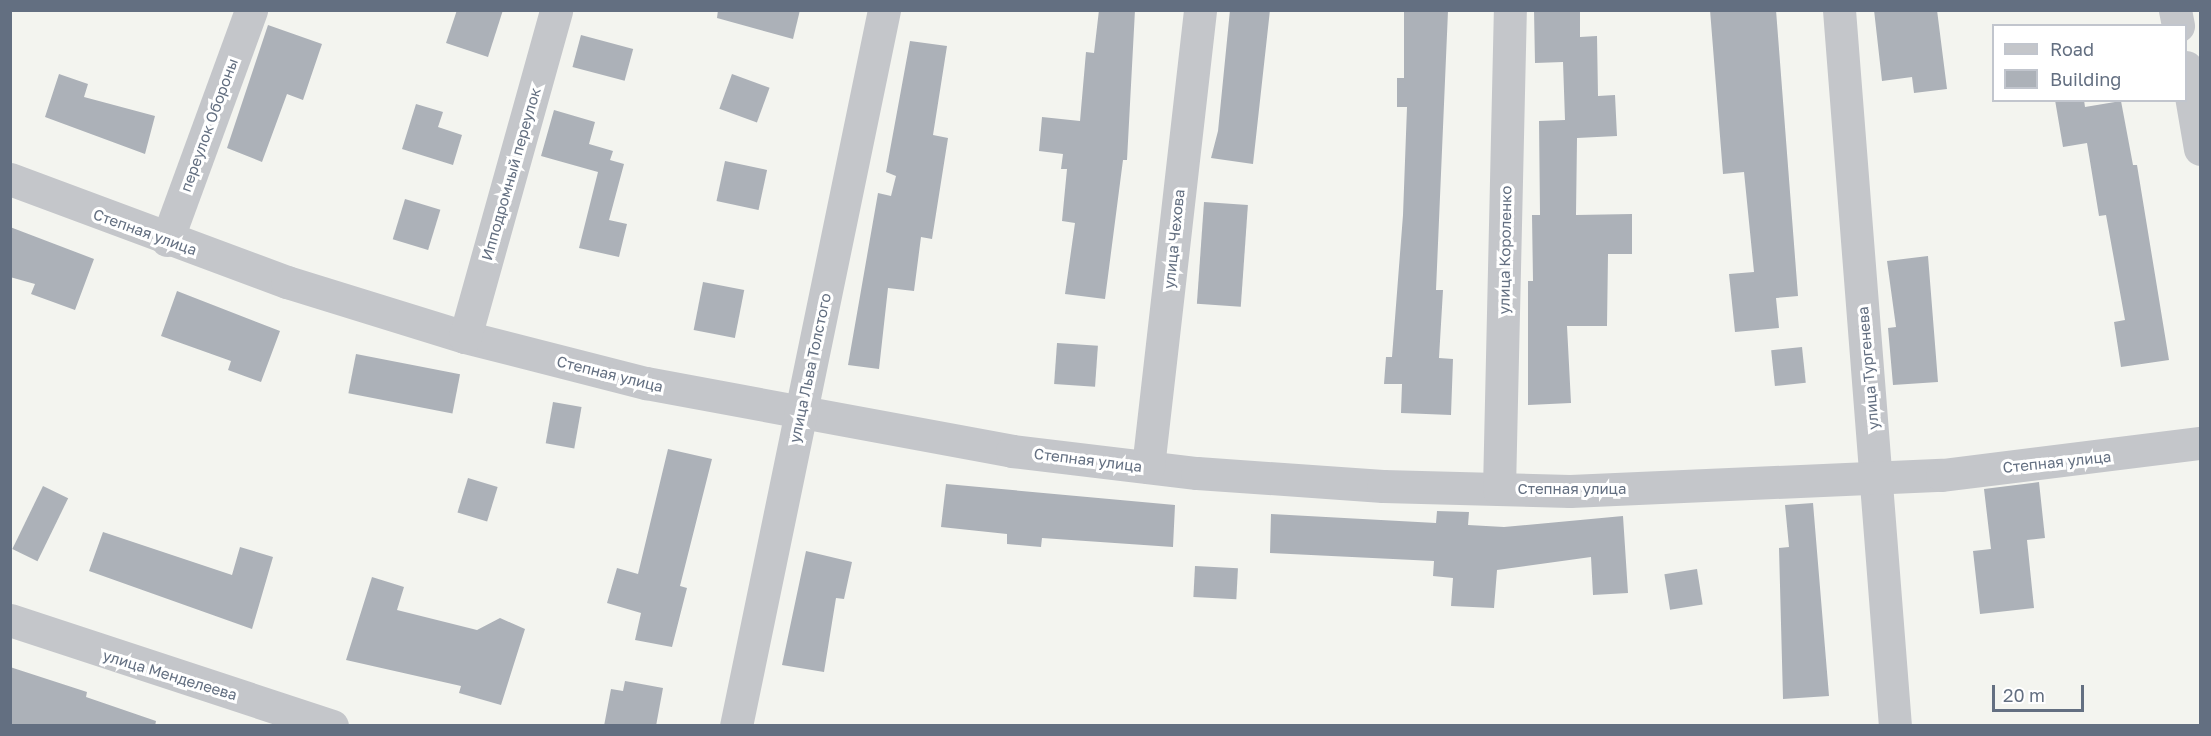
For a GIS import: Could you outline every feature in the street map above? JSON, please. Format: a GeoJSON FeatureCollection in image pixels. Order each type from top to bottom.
{"type":"FeatureCollection","features":[{"type":"Feature","properties":{"kind":"street","name":"переулок Обороны"},"geometry":{"type":"LineString","coordinates":[[166,240],[251,10]]}},
{"type":"Feature","properties":{"kind":"street","name":"Ипподромный переулок"},"geometry":{"type":"LineString","coordinates":[[465,337],[556,10]]}},
{"type":"Feature","properties":{"kind":"street","name":"улица Льва Толстого"},"geometry":{"type":"LineString","coordinates":[[736,726],[885,10]]}},
{"type":"Feature","properties":{"kind":"street","name":"улица Чехова"},"geometry":{"type":"LineString","coordinates":[[1148,467],[1200,10]]}},
{"type":"Feature","properties":{"kind":"street","name":"улица Короленко"},"geometry":{"type":"LineString","coordinates":[[1499,489],[1510,10]]}},
{"type":"Feature","properties":{"kind":"street","name":"улица Тургенева"},"geometry":{"type":"LineString","coordinates":[[1839,10],[1895,726]]}},
{"type":"Feature","properties":{"kind":"street"},"geometry":{"type":"LineString","coordinates":[[2187,73],[2200,149]]}},
{"type":"Feature","properties":{"kind":"street","name":"Степная улица"},"geometry":{"type":"LineString","coordinates":[[10,179],[166,240],[465,337],[800,416],[1148,467],[1499,489],[1755,487],[1877,479],[2200,443]]}},
{"type":"Feature","properties":{"kind":"street","name":"улица Менделеева"},"geometry":{"type":"LineString","coordinates":[[10,621],[332,726]]}},
{"type":"Feature","properties":{"kind":"building"},"geometry":{"type":"Polygon","coordinates":[[[457,10],[503,10],[488,57],[446,43],[457,10]]]}},
{"type":"Feature","properties":{"kind":"building"},"geometry":{"type":"Polygon","coordinates":[[[718,10],[800,10],[793,39],[717,18],[718,10]]]}},
{"type":"Feature","properties":{"kind":"building"},"geometry":{"type":"Polygon","coordinates":[[[1099,10],[1135,10],[1127,160],[1123,160],[1105,299],[1065,294],[1075,223],[1062,221],[1067,169],[1061,169],[1063,154],[1039,151],[1042,117],[1080,121],[1086,52],[1094,53],[1099,10]]]}},
{"type":"Feature","properties":{"kind":"building"},"geometry":{"type":"Polygon","coordinates":[[[1230,10],[1270,10],[1253,164],[1211,158],[1218,131],[1230,10]]]}},
{"type":"Feature","properties":{"kind":"building"},"geometry":{"type":"Polygon","coordinates":[[[1534,10],[1580,10],[1580,37],[1597,36],[1598,96],[1615,95],[1617,136],[1577,138],[1576,215],[1632,214],[1632,254],[1608,254],[1607,326],[1567,326],[1571,403],[1528,405],[1528,281],[1533,281],[1532,215],[1540,215],[1539,121],[1565,120],[1563,62],[1535,63],[1534,10]]]}},
{"type":"Feature","properties":{"kind":"building"},"geometry":{"type":"Polygon","coordinates":[[[1710,10],[1776,10],[1798,296],[1776,298],[1779,328],[1735,332],[1729,274],[1754,272],[1744,172],[1723,174],[1710,10]]]}},
{"type":"Feature","properties":{"kind":"building"},"geometry":{"type":"Polygon","coordinates":[[[1874,10],[1937,10],[1947,89],[1914,93],[1912,77],[1882,81],[1874,10]]]}},
{"type":"Feature","properties":{"kind":"building"},"geometry":{"type":"Polygon","coordinates":[[[1404,11],[1448,11],[1436,290],[1443,290],[1439,358],[1453,359],[1451,415],[1401,413],[1402,384],[1384,384],[1386,357],[1392,357],[1403,215],[1407,107],[1397,107],[1397,78],[1404,78],[1404,11]]]}},
{"type":"Feature","properties":{"kind":"building"},"geometry":{"type":"Polygon","coordinates":[[[268,25],[322,44],[303,100],[287,94],[262,162],[227,148],[268,25]]]}},
{"type":"Feature","properties":{"kind":"building"},"geometry":{"type":"Polygon","coordinates":[[[581,35],[633,49],[625,81],[572,67],[581,35]]]}},
{"type":"Feature","properties":{"kind":"building"},"geometry":{"type":"Polygon","coordinates":[[[910,41],[947,46],[933,135],[948,138],[932,239],[921,237],[914,291],[888,288],[879,369],[848,365],[878,193],[891,196],[896,176],[886,172],[910,41]]]}},
{"type":"Feature","properties":{"kind":"building"},"geometry":{"type":"Polygon","coordinates":[[[59,74],[88,84],[84,97],[155,116],[145,154],[45,117],[59,74]]]}},
{"type":"Feature","properties":{"kind":"building"},"geometry":{"type":"Polygon","coordinates":[[[732,74],[770,88],[757,122],[719,109],[732,74]]]}},
{"type":"Feature","properties":{"kind":"building"},"geometry":{"type":"Polygon","coordinates":[[[2055,102],[2084,102],[2085,107],[2121,102],[2133,165],[2137,165],[2169,360],[2121,367],[2114,322],[2125,320],[2106,215],[2099,216],[2087,143],[2063,147],[2055,102]]]}},
{"type":"Feature","properties":{"kind":"building"},"geometry":{"type":"Polygon","coordinates":[[[416,104],[443,112],[438,127],[462,135],[453,165],[402,149],[416,104]]]}},
{"type":"Feature","properties":{"kind":"building"},"geometry":{"type":"Polygon","coordinates":[[[554,110],[595,122],[589,144],[613,151],[610,160],[624,164],[609,220],[627,224],[619,257],[579,248],[598,172],[541,156],[554,110]]]}},
{"type":"Feature","properties":{"kind":"building"},"geometry":{"type":"Polygon","coordinates":[[[725,161],[767,170],[759,210],[716,201],[725,161]]]}},
{"type":"Feature","properties":{"kind":"building"},"geometry":{"type":"Polygon","coordinates":[[[405,199],[440,210],[428,250],[393,239],[405,199]]]}},
{"type":"Feature","properties":{"kind":"building"},"geometry":{"type":"Polygon","coordinates":[[[1204,202],[1248,205],[1241,307],[1197,304],[1204,202]]]}},
{"type":"Feature","properties":{"kind":"building"},"geometry":{"type":"Polygon","coordinates":[[[10,227],[94,259],[75,310],[31,294],[35,284],[10,277],[10,227]]]}},
{"type":"Feature","properties":{"kind":"building"},"geometry":{"type":"Polygon","coordinates":[[[1928,256],[1938,382],[1893,385],[1888,328],[1896,327],[1887,261],[1928,256]]]}},
{"type":"Feature","properties":{"kind":"building"},"geometry":{"type":"Polygon","coordinates":[[[703,282],[744,290],[735,338],[694,330],[703,282]]]}},
{"type":"Feature","properties":{"kind":"building"},"geometry":{"type":"Polygon","coordinates":[[[177,291],[280,331],[261,382],[228,370],[231,361],[161,336],[177,291]]]}},
{"type":"Feature","properties":{"kind":"building"},"geometry":{"type":"Polygon","coordinates":[[[1057,343],[1098,346],[1095,387],[1054,384],[1057,343]]]}},
{"type":"Feature","properties":{"kind":"building"},"geometry":{"type":"Polygon","coordinates":[[[1802,347],[1806,383],[1775,386],[1771,350],[1802,347]]]}},
{"type":"Feature","properties":{"kind":"building"},"geometry":{"type":"Polygon","coordinates":[[[356,354],[460,374],[452,413],[348,393],[356,354]]]}},
{"type":"Feature","properties":{"kind":"building"},"geometry":{"type":"Polygon","coordinates":[[[553,402],[582,407],[574,448],[546,443],[553,402]]]}},
{"type":"Feature","properties":{"kind":"building"},"geometry":{"type":"Polygon","coordinates":[[[668,449],[712,459],[680,586],[687,588],[672,647],[635,640],[641,613],[607,603],[617,568],[638,574],[668,449]]]}},
{"type":"Feature","properties":{"kind":"building"},"geometry":{"type":"Polygon","coordinates":[[[468,478],[498,487],[487,521],[457,512],[468,478]]]}},
{"type":"Feature","properties":{"kind":"building"},"geometry":{"type":"Polygon","coordinates":[[[2039,482],[2045,538],[2027,540],[2034,608],[1980,614],[1973,551],[1991,549],[1984,489],[2039,482]]]}},
{"type":"Feature","properties":{"kind":"building"},"geometry":{"type":"Polygon","coordinates":[[[946,484],[1175,505],[1173,547],[1042,538],[1041,547],[1007,544],[1007,534],[941,527],[946,484]]]}},
{"type":"Feature","properties":{"kind":"building"},"geometry":{"type":"Polygon","coordinates":[[[43,486],[68,498],[37,561],[12,549],[43,486]]]}},
{"type":"Feature","properties":{"kind":"building"},"geometry":{"type":"Polygon","coordinates":[[[1813,503],[1829,696],[1783,699],[1779,548],[1789,547],[1785,505],[1813,503]]]}},
{"type":"Feature","properties":{"kind":"building"},"geometry":{"type":"Polygon","coordinates":[[[1437,511],[1469,512],[1468,525],[1504,527],[1623,516],[1628,593],[1593,595],[1591,557],[1497,570],[1494,608],[1451,606],[1453,578],[1433,576],[1434,561],[1270,553],[1271,514],[1436,523],[1437,511]]]}},
{"type":"Feature","properties":{"kind":"building"},"geometry":{"type":"Polygon","coordinates":[[[103,532],[232,575],[240,547],[273,557],[252,629],[89,571],[103,532]]]}},
{"type":"Feature","properties":{"kind":"building"},"geometry":{"type":"Polygon","coordinates":[[[806,551],[852,562],[844,599],[836,598],[824,672],[782,665],[806,551]]]}},
{"type":"Feature","properties":{"kind":"building"},"geometry":{"type":"Polygon","coordinates":[[[1195,566],[1238,568],[1236,599],[1193,597],[1195,566]]]}},
{"type":"Feature","properties":{"kind":"building"},"geometry":{"type":"Polygon","coordinates":[[[1697,569],[1703,605],[1670,610],[1664,574],[1697,569]]]}},
{"type":"Feature","properties":{"kind":"building"},"geometry":{"type":"Polygon","coordinates":[[[372,577],[404,587],[397,610],[477,630],[500,618],[525,629],[501,705],[459,693],[461,686],[346,660],[372,577]]]}},
{"type":"Feature","properties":{"kind":"building"},"geometry":{"type":"Polygon","coordinates":[[[10,667],[87,692],[86,697],[156,721],[155,726],[10,726],[10,667]]]}},
{"type":"Feature","properties":{"kind":"building"},"geometry":{"type":"Polygon","coordinates":[[[625,681],[663,688],[656,726],[604,726],[611,689],[623,691],[625,681]]]}}]}
